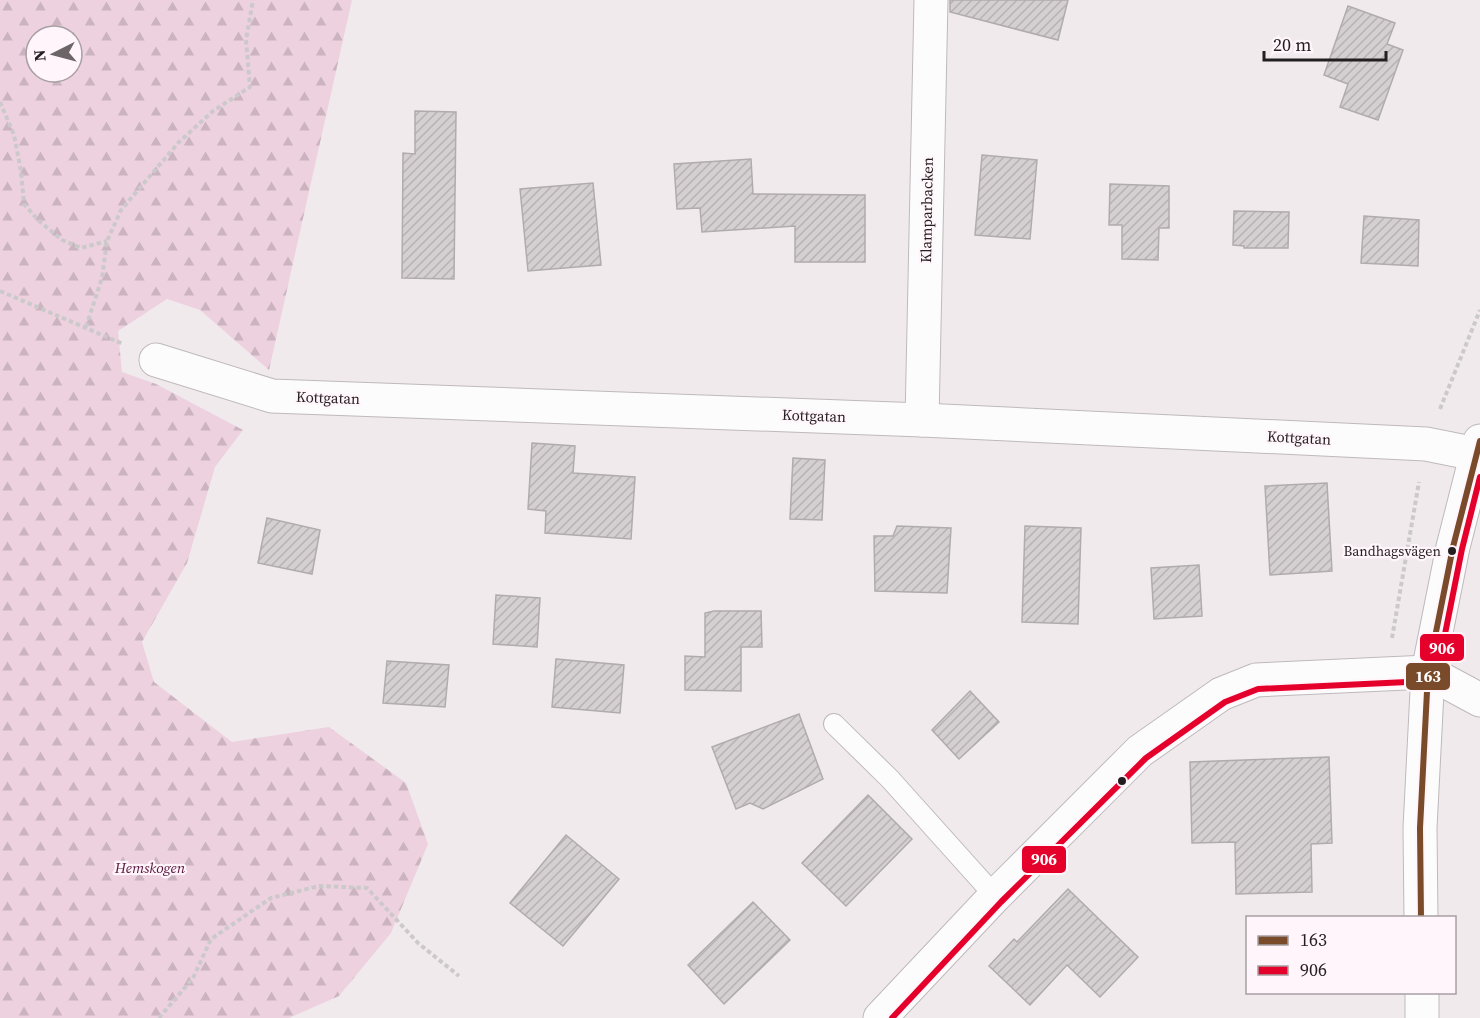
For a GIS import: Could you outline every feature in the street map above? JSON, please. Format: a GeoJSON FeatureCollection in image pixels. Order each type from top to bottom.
{"type":"FeatureCollection","features":[{"type":"Feature","properties":{"kind":"street","name":"Klamparbacken"},"geometry":{"type":"LineString","coordinates":[[922,420],[932,0]]}},
{"type":"Feature","properties":{"kind":"street","name":"Kottgatan"},"geometry":{"type":"LineString","coordinates":[[156,360],[272,396],[922,420],[1478,447]]}},
{"type":"Feature","properties":{"kind":"street"},"geometry":{"type":"LineString","coordinates":[[1421,916],[1420,828],[1428,672],[1443,592],[1478,447]]}},
{"type":"Feature","properties":{"kind":"street"},"geometry":{"type":"LineString","coordinates":[[880,1018],[995,896],[1140,751],[1221,694],[1256,680],[1428,672],[1480,700]]}},
{"type":"Feature","properties":{"kind":"street"},"geometry":{"type":"LineString","coordinates":[[1422,994],[1422,1018]]}},
{"type":"Feature","properties":{"kind":"lane"},"geometry":{"type":"LineString","coordinates":[[834,724],[890,779],[995,896]]}},
{"type":"Feature","properties":{"kind":"path"},"geometry":{"type":"LineString","coordinates":[[86,327],[102,278],[107,241],[121,210],[179,142],[213,111],[250,87],[246,40],[253,0]]}},
{"type":"Feature","properties":{"kind":"path"},"geometry":{"type":"LineString","coordinates":[[0,102],[14,135],[24,204],[38,220],[62,240],[81,248],[107,241]]}},
{"type":"Feature","properties":{"kind":"path"},"geometry":{"type":"LineString","coordinates":[[0,291],[86,327],[156,360]]}},
{"type":"Feature","properties":{"kind":"path"},"geometry":{"type":"LineString","coordinates":[[159,1018],[193,978],[211,939],[271,898],[318,886],[367,888],[418,943],[459,976]]}},
{"type":"Feature","properties":{"kind":"green space","name":"Hemskogen"},"geometry":{"type":"Polygon","coordinates":[[[0,0],[352,0],[269,370],[200,310],[167,299],[118,331],[122,372],[156,384],[243,430],[215,467],[187,563],[142,642],[154,682],[232,742],[329,727],[406,783],[428,844],[391,933],[339,996],[289,1018],[0,1018],[0,0]]]}},
{"type":"Feature","properties":{"kind":"building"},"geometry":{"type":"Polygon","coordinates":[[[950,0],[1068,0],[1058,40],[950,12],[950,0]]]}},
{"type":"Feature","properties":{"kind":"building"},"geometry":{"type":"Polygon","coordinates":[[[1348,6],[1395,23],[1387,44],[1403,50],[1378,120],[1340,107],[1348,84],[1324,75],[1348,6]]]}},
{"type":"Feature","properties":{"kind":"building"},"geometry":{"type":"Polygon","coordinates":[[[415,111],[456,112],[454,279],[402,278],[403,153],[415,154],[415,111]]]}},
{"type":"Feature","properties":{"kind":"building"},"geometry":{"type":"Polygon","coordinates":[[[982,155],[1037,160],[1030,239],[975,235],[982,155]]]}},
{"type":"Feature","properties":{"kind":"building"},"geometry":{"type":"Polygon","coordinates":[[[751,159],[753,194],[865,195],[865,262],[795,262],[795,226],[702,232],[700,208],[677,209],[674,164],[751,159]]]}},
{"type":"Feature","properties":{"kind":"building"},"geometry":{"type":"Polygon","coordinates":[[[593,183],[601,265],[528,271],[520,189],[593,183]]]}},
{"type":"Feature","properties":{"kind":"building"},"geometry":{"type":"Polygon","coordinates":[[[1110,184],[1169,186],[1169,228],[1159,228],[1158,260],[1122,259],[1122,225],[1109,225],[1110,184]]]}},
{"type":"Feature","properties":{"kind":"building"},"geometry":{"type":"Polygon","coordinates":[[[1234,211],[1289,212],[1288,248],[1244,248],[1244,246],[1233,245],[1234,211]]]}},
{"type":"Feature","properties":{"kind":"building"},"geometry":{"type":"Polygon","coordinates":[[[1364,216],[1419,220],[1418,266],[1361,263],[1364,216]]]}},
{"type":"Feature","properties":{"kind":"building"},"geometry":{"type":"Polygon","coordinates":[[[532,443],[575,446],[573,473],[635,477],[631,539],[545,533],[546,511],[528,509],[532,443]]]}},
{"type":"Feature","properties":{"kind":"building"},"geometry":{"type":"Polygon","coordinates":[[[793,458],[825,460],[822,520],[790,519],[793,458]]]}},
{"type":"Feature","properties":{"kind":"building"},"geometry":{"type":"Polygon","coordinates":[[[1327,483],[1332,571],[1270,575],[1265,486],[1327,483]]]}},
{"type":"Feature","properties":{"kind":"building"},"geometry":{"type":"Polygon","coordinates":[[[267,518],[320,530],[312,574],[258,563],[267,518]]]}},
{"type":"Feature","properties":{"kind":"building"},"geometry":{"type":"Polygon","coordinates":[[[897,526],[951,528],[947,593],[875,591],[874,536],[893,536],[897,526]]]}},
{"type":"Feature","properties":{"kind":"building"},"geometry":{"type":"Polygon","coordinates":[[[1025,526],[1081,528],[1078,624],[1022,622],[1025,526]]]}},
{"type":"Feature","properties":{"kind":"building"},"geometry":{"type":"Polygon","coordinates":[[[1199,565],[1202,616],[1154,619],[1151,568],[1199,565]]]}},
{"type":"Feature","properties":{"kind":"building"},"geometry":{"type":"Polygon","coordinates":[[[496,595],[540,598],[537,647],[493,644],[496,595]]]}},
{"type":"Feature","properties":{"kind":"building"},"geometry":{"type":"Polygon","coordinates":[[[761,611],[762,647],[741,647],[741,691],[685,690],[685,656],[705,657],[705,613],[761,611]]]}},
{"type":"Feature","properties":{"kind":"building"},"geometry":{"type":"Polygon","coordinates":[[[556,659],[624,665],[620,713],[552,707],[556,659]]]}},
{"type":"Feature","properties":{"kind":"building"},"geometry":{"type":"Polygon","coordinates":[[[387,661],[449,665],[445,707],[383,703],[387,661]]]}},
{"type":"Feature","properties":{"kind":"building"},"geometry":{"type":"Polygon","coordinates":[[[970,691],[999,722],[959,759],[932,730],[970,691]]]}},
{"type":"Feature","properties":{"kind":"building"},"geometry":{"type":"Polygon","coordinates":[[[799,714],[823,779],[763,809],[750,803],[736,809],[712,747],[799,714]]]}},
{"type":"Feature","properties":{"kind":"building"},"geometry":{"type":"Polygon","coordinates":[[[1329,757],[1332,843],[1311,844],[1312,892],[1236,894],[1235,842],[1192,843],[1190,762],[1329,757]]]}},
{"type":"Feature","properties":{"kind":"building"},"geometry":{"type":"Polygon","coordinates":[[[868,795],[912,839],[846,906],[802,863],[868,795]]]}},
{"type":"Feature","properties":{"kind":"building"},"geometry":{"type":"Polygon","coordinates":[[[566,835],[619,879],[563,946],[510,903],[566,835]]]}},
{"type":"Feature","properties":{"kind":"building"},"geometry":{"type":"Polygon","coordinates":[[[1068,889],[1138,957],[1100,997],[1067,965],[1030,1005],[989,966],[1014,939],[1017,942],[1068,889]]]}},
{"type":"Feature","properties":{"kind":"building"},"geometry":{"type":"Polygon","coordinates":[[[753,902],[790,940],[724,1004],[688,965],[753,902]]]}},
{"type":"Feature","properties":{"kind":"transit line","name":"163"},"geometry":{"type":"LineString","coordinates":[[1421,916],[1420,828],[1428,672],[1453,547],[1480,441]]}},
{"type":"Feature","properties":{"kind":"transit line","name":"906"},"geometry":{"type":"LineString","coordinates":[[892,1018],[1001,902],[1146,758],[1225,702],[1258,689],[1434,679],[1437,674],[1462,549],[1480,477]]}},
{"type":"Feature","properties":{"kind":"place","name":"Bandhagsvägen"},"geometry":{"type":"Point","coordinates":[1452,551]}}]}
